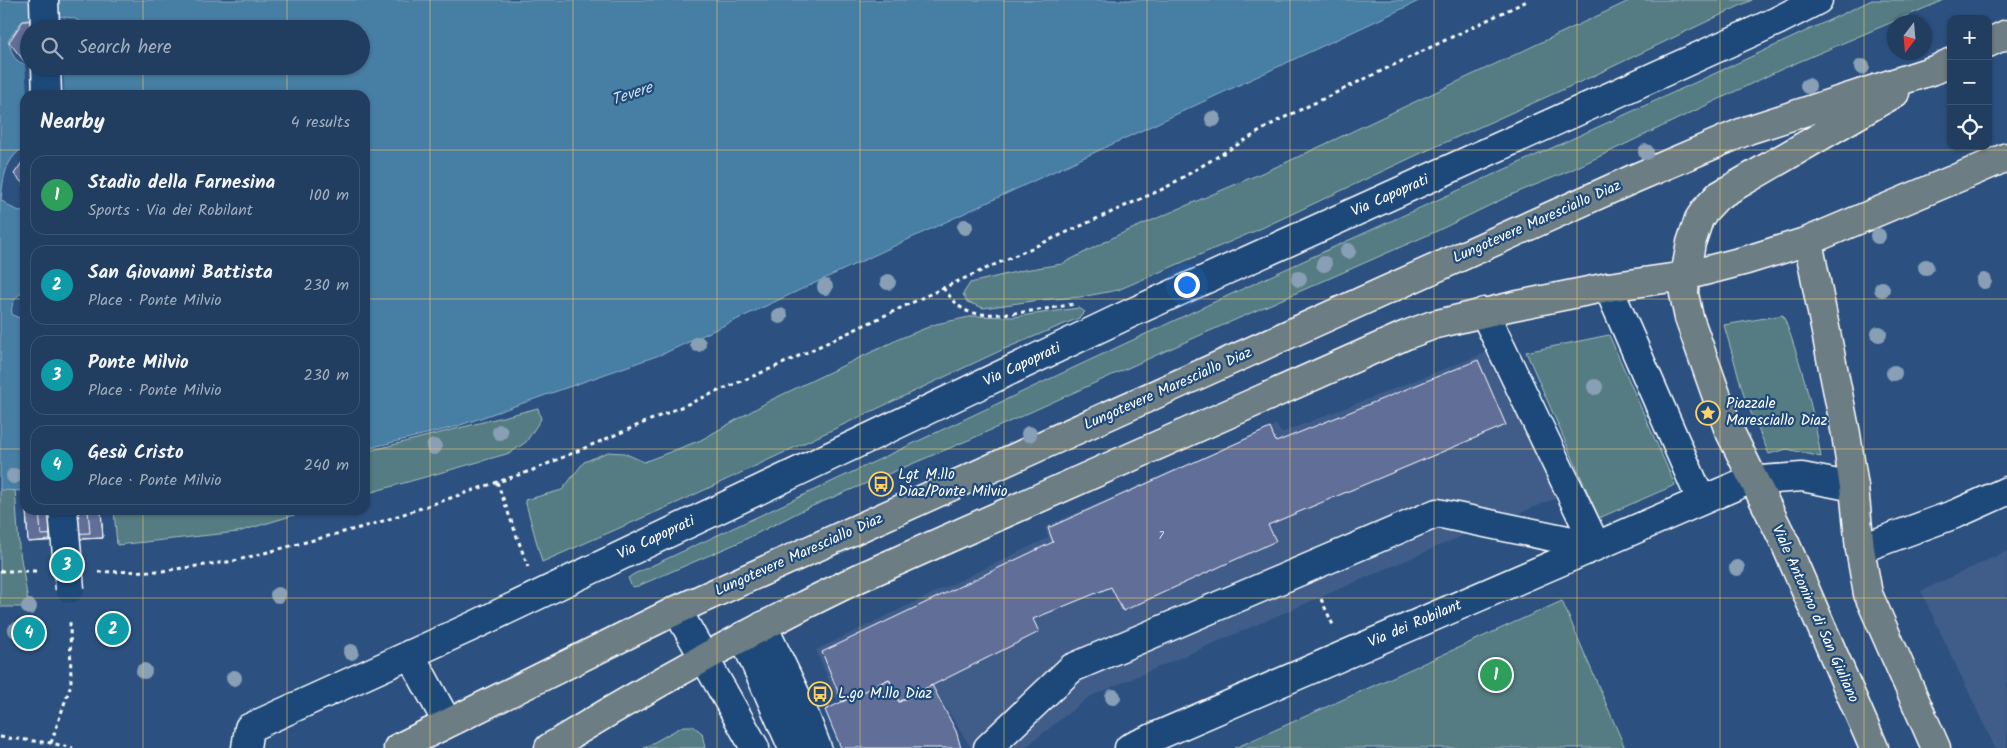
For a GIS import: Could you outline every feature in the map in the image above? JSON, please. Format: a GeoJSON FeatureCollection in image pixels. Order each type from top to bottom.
{"type":"FeatureCollection","features":[{"type":"Feature","properties":{"kind":"main road"},"geometry":{"type":"LineString","coordinates":[[1992,41],[2007,34]]}},
{"type":"Feature","properties":{"kind":"main road"},"geometry":{"type":"LineString","coordinates":[[1754,480],[1728,428],[1697,343],[1686,306],[1684,294],[1685,276],[1694,231],[1705,210],[1718,196],[1944,65]]}},
{"type":"Feature","properties":{"kind":"main road","name":"Lungotevere Maresciallo Diaz"},"geometry":{"type":"LineString","coordinates":[[398,748],[677,610],[1698,151],[1774,121],[1944,65]]}},
{"type":"Feature","properties":{"kind":"main road"},"geometry":{"type":"LineString","coordinates":[[549,748],[640,692],[753,631],[868,574],[1406,335],[1433,325],[1484,312],[1608,287],[1685,276],[1747,260],[1808,241],[2007,157]]}},
{"type":"Feature","properties":{"kind":"main road"},"geometry":{"type":"LineString","coordinates":[[1808,241],[1854,487],[1860,550],[1868,594],[1936,748]]}},
{"type":"Feature","properties":{"kind":"main road","name":"Viale Antonino di San Giuliano"},"geometry":{"type":"LineString","coordinates":[[1754,480],[1785,543],[1874,748]]}},
{"type":"Feature","properties":{"kind":"street"},"geometry":{"type":"LineString","coordinates":[[44,0],[45,20]]}},
{"type":"Feature","properties":{"kind":"street","name":"Via Capoprati"},"geometry":{"type":"LineString","coordinates":[[246,748],[249,728],[410,654],[1131,313],[1778,21],[1818,0]]}},
{"type":"Feature","properties":{"kind":"street"},"geometry":{"type":"LineString","coordinates":[[46,75],[47,90]]}},
{"type":"Feature","properties":{"kind":"street"},"geometry":{"type":"LineString","coordinates":[[1608,287],[1701,500],[1754,480],[1802,477],[1854,487]]}},
{"type":"Feature","properties":{"kind":"street"},"geometry":{"type":"LineString","coordinates":[[1484,312],[1596,546]]}},
{"type":"Feature","properties":{"kind":"street"},"geometry":{"type":"LineString","coordinates":[[1860,550],[1958,513],[2007,491]]}},
{"type":"Feature","properties":{"kind":"street","name":"Via dei Robilant"},"geometry":{"type":"LineString","coordinates":[[1128,748],[1701,500]]}},
{"type":"Feature","properties":{"kind":"street"},"geometry":{"type":"LineString","coordinates":[[988,748],[1072,668],[1437,513],[1596,546]]}},
{"type":"Feature","properties":{"kind":"street"},"geometry":{"type":"LineString","coordinates":[[63,515],[70,589]]}},
{"type":"Feature","properties":{"kind":"street"},"geometry":{"type":"LineString","coordinates":[[677,610],[755,748]]}},
{"type":"Feature","properties":{"kind":"street"},"geometry":{"type":"LineString","coordinates":[[753,631],[793,748]]}},
{"type":"Feature","properties":{"kind":"street"},"geometry":{"type":"LineString","coordinates":[[753,631],[801,706],[817,748]]}},
{"type":"Feature","properties":{"kind":"street"},"geometry":{"type":"LineString","coordinates":[[410,654],[448,722]]}},
{"type":"Feature","properties":{"kind":"path"},"geometry":{"type":"LineString","coordinates":[[94,572],[162,571],[234,561],[374,524],[533,470],[784,364],[943,288],[1165,188],[1277,122],[1529,0]]}},
{"type":"Feature","properties":{"kind":"path"},"geometry":{"type":"LineString","coordinates":[[943,288],[965,311],[980,314],[1020,312],[1078,303]]}},
{"type":"Feature","properties":{"kind":"path"},"geometry":{"type":"LineString","coordinates":[[497,482],[530,572]]}},
{"type":"Feature","properties":{"kind":"path"},"geometry":{"type":"LineString","coordinates":[[0,570],[40,571]]}},
{"type":"Feature","properties":{"kind":"path"},"geometry":{"type":"LineString","coordinates":[[51,743],[71,684],[70,589]]}},
{"type":"Feature","properties":{"kind":"path"},"geometry":{"type":"LineString","coordinates":[[1321,599],[1337,633]]}},
{"type":"Feature","properties":{"kind":"path"},"geometry":{"type":"LineString","coordinates":[[0,737],[51,743],[73,748]]}},
{"type":"Feature","properties":{"kind":"shaded area"},"geometry":{"type":"Polygon","coordinates":[[[1485,353],[1557,498],[1462,536],[1089,697],[1024,748],[971,748],[932,685],[888,679],[837,700],[816,650],[1048,538],[1045,527],[1276,425],[1281,433],[1485,353]]]}},
{"type":"Feature","properties":{"kind":"shaded area"},"geometry":{"type":"Polygon","coordinates":[[[2007,551],[2007,748],[1995,748],[1921,591],[2007,551]]]}},
{"type":"Feature","properties":{"kind":"green space"},"geometry":{"type":"Polygon","coordinates":[[[1631,0],[1752,0],[1591,77],[1417,155],[1262,228],[1118,290],[1081,297],[1039,300],[984,308],[967,302],[963,294],[970,283],[1024,270],[1062,264],[1118,235],[1285,163],[1631,0]]]}},
{"type":"Feature","properties":{"kind":"green space"},"geometry":{"type":"Polygon","coordinates":[[[1872,0],[1944,0],[1909,15],[1887,15],[1887,24],[1782,69],[1569,171],[1511,195],[1437,231],[971,439],[803,510],[740,542],[632,587],[628,578],[634,574],[1199,309],[1872,0]]]}},
{"type":"Feature","properties":{"kind":"green space"},"geometry":{"type":"Polygon","coordinates":[[[1079,308],[1085,312],[1079,318],[1004,349],[681,501],[542,562],[525,500],[562,490],[584,462],[608,452],[624,453],[644,462],[701,440],[771,400],[901,338],[936,324],[974,316],[1013,317],[1079,308]]]}},
{"type":"Feature","properties":{"kind":"green space"},"geometry":{"type":"Polygon","coordinates":[[[1783,315],[1806,385],[1821,457],[1787,449],[1769,454],[1745,399],[1724,325],[1783,315]]]}},
{"type":"Feature","properties":{"kind":"green space"},"geometry":{"type":"Polygon","coordinates":[[[1609,335],[1675,485],[1599,518],[1526,352],[1609,335]]]}},
{"type":"Feature","properties":{"kind":"green space"},"geometry":{"type":"Polygon","coordinates":[[[538,408],[541,419],[526,442],[510,453],[370,493],[370,451],[538,408]]]}},
{"type":"Feature","properties":{"kind":"green space"},"geometry":{"type":"Polygon","coordinates":[[[0,488],[15,489],[19,547],[29,607],[0,607],[0,488]]]}},
{"type":"Feature","properties":{"kind":"green space"},"geometry":{"type":"Polygon","coordinates":[[[114,515],[294,515],[238,532],[117,545],[114,515]]]}},
{"type":"Feature","properties":{"kind":"green space"},"geometry":{"type":"Polygon","coordinates":[[[1562,601],[1625,748],[1235,748],[1562,601]]]}},
{"type":"Feature","properties":{"kind":"green space"},"geometry":{"type":"Polygon","coordinates":[[[683,726],[693,726],[702,733],[705,748],[644,748],[683,726]]]}},
{"type":"Feature","properties":{"kind":"water","name":"Tevere"},"geometry":{"type":"Polygon","coordinates":[[[0,0],[1421,0],[665,353],[455,427],[370,448],[370,90],[20,90],[20,151],[13,157],[6,170],[1,200],[20,211],[20,294],[14,300],[12,315],[20,318],[20,491],[0,490],[0,0]]]}},
{"type":"Feature","properties":{"kind":"pier"},"geometry":{"type":"Polygon","coordinates":[[[26,75],[63,75],[64,90],[27,90],[26,75]]]}},
{"type":"Feature","properties":{"kind":"building"},"geometry":{"type":"Polygon","coordinates":[[[20,26],[20,56],[9,42],[20,26]]]}},
{"type":"Feature","properties":{"kind":"building"},"geometry":{"type":"Polygon","coordinates":[[[20,165],[20,181],[14,174],[20,165]]]}},
{"type":"Feature","properties":{"kind":"building"},"geometry":{"type":"Polygon","coordinates":[[[1478,360],[1506,425],[1268,525],[1276,541],[1123,611],[1111,587],[1033,619],[1039,632],[899,702],[889,679],[842,702],[822,652],[1053,542],[1048,528],[1270,428],[1276,442],[1478,360]]]}},
{"type":"Feature","properties":{"kind":"building"},"geometry":{"type":"Polygon","coordinates":[[[26,515],[101,515],[103,538],[28,542],[26,515]]]}},
{"type":"Feature","properties":{"kind":"building"},"geometry":{"type":"Polygon","coordinates":[[[26,515],[49,515],[50,540],[28,542],[26,515]]]}},
{"type":"Feature","properties":{"kind":"building"},"geometry":{"type":"Polygon","coordinates":[[[39,515],[88,515],[90,533],[41,535],[39,515]]]}},
{"type":"Feature","properties":{"kind":"building"},"geometry":{"type":"Polygon","coordinates":[[[78,515],[101,515],[103,538],[80,539],[78,515]]]}},
{"type":"Feature","properties":{"kind":"building"},"geometry":{"type":"Polygon","coordinates":[[[889,679],[899,702],[932,685],[956,731],[961,748],[841,748],[825,710],[889,679]]]}},
{"type":"Feature","properties":{"kind":"place","name":"Piazzale Maresciallo Diaz"},"geometry":{"type":"Point","coordinates":[1708,413]}},
{"type":"Feature","properties":{"kind":"place","name":"Lgt M.llo Diaz/Ponte Milvio"},"geometry":{"type":"Point","coordinates":[881,484]}},
{"type":"Feature","properties":{"kind":"place","name":"Ponte Milvio"},"geometry":{"type":"Point","coordinates":[67,565]}},
{"type":"Feature","properties":{"kind":"place","name":"San Giovanni Battista"},"geometry":{"type":"Point","coordinates":[113,629]}},
{"type":"Feature","properties":{"kind":"place","name":"Gesù Cristo"},"geometry":{"type":"Point","coordinates":[29,633]}},
{"type":"Feature","properties":{"kind":"place","name":"Stadio della Farnesina"},"geometry":{"type":"Point","coordinates":[1496,675]}},
{"type":"Feature","properties":{"kind":"place","name":"L.go M.llo Diaz"},"geometry":{"type":"Point","coordinates":[820,694]}}]}
